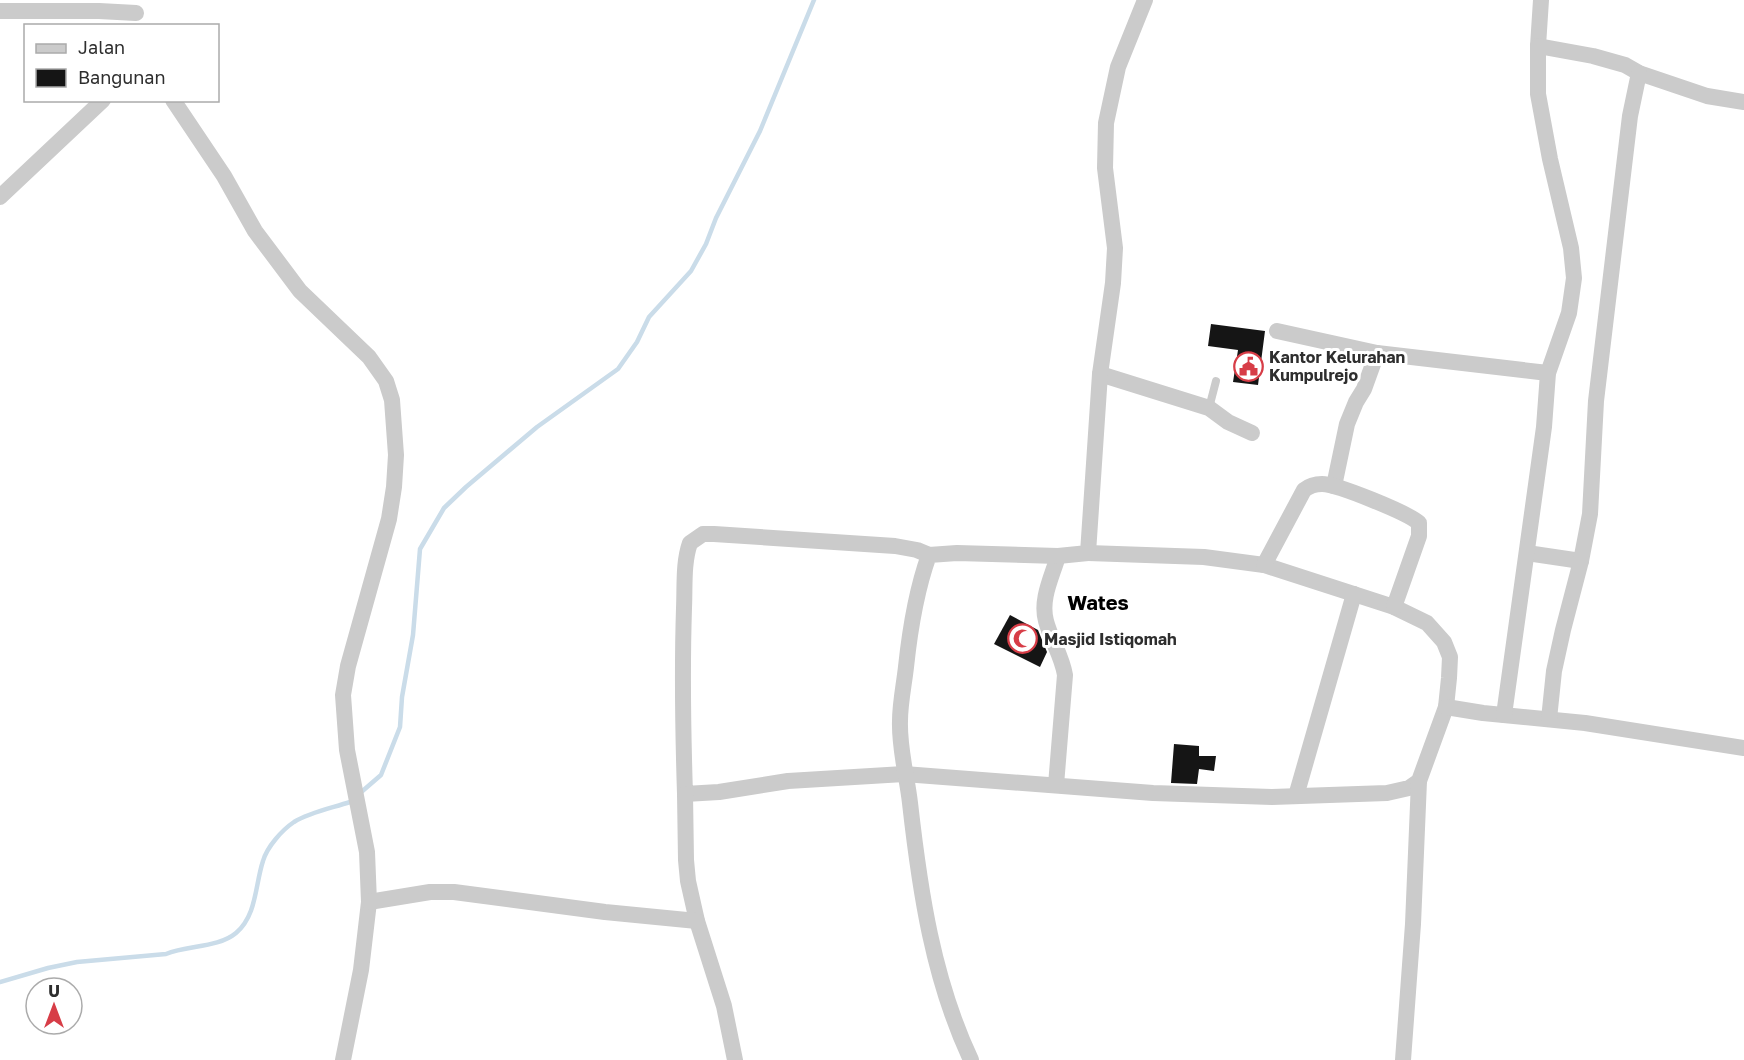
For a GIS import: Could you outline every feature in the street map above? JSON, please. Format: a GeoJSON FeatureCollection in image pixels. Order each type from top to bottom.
{"type":"FeatureCollection","features":[{"type":"Feature","properties":{"kind":"street"},"geometry":{"type":"LineString","coordinates":[[1088,553],[1100,374],[1113,283],[1115,248],[1105,168],[1106,123],[1118,67],[1144,0]]}},
{"type":"Feature","properties":{"kind":"street"},"geometry":{"type":"LineString","coordinates":[[1504,715],[1544,427],[1548,374],[1569,313],[1574,278],[1571,248],[1557,193],[1538,94],[1541,0]]}},
{"type":"Feature","properties":{"kind":"street"},"geometry":{"type":"LineString","coordinates":[[0,12],[99,10],[135,13]]}},
{"type":"Feature","properties":{"kind":"street"},"geometry":{"type":"LineString","coordinates":[[1538,46],[1593,56],[1625,65],[1639,73],[1707,96],[1744,102]]}},
{"type":"Feature","properties":{"kind":"street"},"geometry":{"type":"LineString","coordinates":[[1549,719],[1554,671],[1590,514],[1596,401],[1630,116],[1639,73]]}},
{"type":"Feature","properties":{"kind":"street"},"geometry":{"type":"LineString","coordinates":[[0,197],[101,102]]}},
{"type":"Feature","properties":{"kind":"street"},"geometry":{"type":"LineString","coordinates":[[174,102],[224,176],[255,231],[300,291],[373,362],[386,381],[392,400],[396,455],[389,519],[348,666],[343,695],[344,723],[367,852],[369,902],[361,970],[343,1060]]}},
{"type":"Feature","properties":{"kind":"street"},"geometry":{"type":"LineString","coordinates":[[1277,332],[1377,353],[1548,374]]}},
{"type":"Feature","properties":{"kind":"street"},"geometry":{"type":"LineString","coordinates":[[1334,486],[1347,424],[1364,389],[1377,353]]}},
{"type":"Feature","properties":{"kind":"street"},"geometry":{"type":"LineString","coordinates":[[1100,374],[1209,408],[1228,422],[1252,433]]}},
{"type":"Feature","properties":{"kind":"street"},"geometry":{"type":"LineString","coordinates":[[1264,565],[1304,490],[1320,484],[1334,486],[1390,508],[1419,523],[1419,536],[1394,607]]}},
{"type":"Feature","properties":{"kind":"street"},"geometry":{"type":"LineString","coordinates":[[735,1060],[724,1006],[697,921],[686,860],[682,716],[686,564],[690,543],[703,534],[907,547],[929,555],[957,553],[1058,556],[1088,553],[1204,557],[1264,565],[1394,607],[1427,622],[1444,642],[1450,657],[1446,707],[1419,781],[1413,924],[1403,1060]]}},
{"type":"Feature","properties":{"kind":"street"},"geometry":{"type":"LineString","coordinates":[[1527,553],[1581,561]]}},
{"type":"Feature","properties":{"kind":"street"},"geometry":{"type":"LineString","coordinates":[[929,555],[915,603],[902,697],[900,722],[904,774],[918,877],[934,954],[958,1031],[971,1060]]}},
{"type":"Feature","properties":{"kind":"street"},"geometry":{"type":"LineString","coordinates":[[1056,785],[1065,675],[1063,661],[1046,621],[1044,604],[1045,594],[1058,556]]}},
{"type":"Feature","properties":{"kind":"street"},"geometry":{"type":"LineString","coordinates":[[1296,796],[1354,594]]}},
{"type":"Feature","properties":{"kind":"street"},"geometry":{"type":"LineString","coordinates":[[1446,707],[1711,741],[1744,748]]}},
{"type":"Feature","properties":{"kind":"street"},"geometry":{"type":"LineString","coordinates":[[685,794],[719,792],[788,781],[904,774],[1153,793],[1296,796],[1399,792],[1419,781]]}},
{"type":"Feature","properties":{"kind":"street"},"geometry":{"type":"LineString","coordinates":[[369,902],[430,892],[454,892],[604,912],[697,921]]}},
{"type":"Feature","properties":{"kind":"lane"},"geometry":{"type":"LineString","coordinates":[[1209,408],[1216,381]]}},
{"type":"Feature","properties":{"kind":"building","name":"Kantor Kelurahan Kumpulrejo"},"geometry":{"type":"Polygon","coordinates":[[[1211,324],[1265,331],[1258,385],[1233,382],[1238,350],[1208,346],[1211,324]]]}},
{"type":"Feature","properties":{"kind":"building","name":"Masjid Istiqomah"},"geometry":{"type":"Polygon","coordinates":[[[1010,615],[1038,630],[1047,652],[1040,667],[994,644],[1010,615]]]}},
{"type":"Feature","properties":{"kind":"building"},"geometry":{"type":"Polygon","coordinates":[[[1174,744],[1199,746],[1199,756],[1216,756],[1214,771],[1199,769],[1197,784],[1171,783],[1174,744]]]}},
{"type":"Feature","properties":{"kind":"waterway"},"geometry":{"type":"LineString","coordinates":[[359,794],[381,775],[400,727],[402,697],[413,635],[420,549],[444,508],[466,487],[537,427],[618,369],[637,342],[649,317],[691,271],[760,131],[814,0]]}},
{"type":"Feature","properties":{"kind":"waterway"},"geometry":{"type":"LineString","coordinates":[[0,982],[77,962],[166,954],[229,938],[243,926],[248,918],[265,856],[280,834],[300,819],[353,800]]}},
{"type":"Feature","properties":{"kind":"place","name":"Kantor Kelurahan Kumpulrejo"},"geometry":{"type":"Point","coordinates":[1248,366]}},
{"type":"Feature","properties":{"kind":"place","name":"Masjid Istiqomah"},"geometry":{"type":"Point","coordinates":[1023,639]}},
{"type":"Feature","properties":{"kind":"district","name":"Wates"},"geometry":{"type":"Point","coordinates":[1098,603]}}]}
